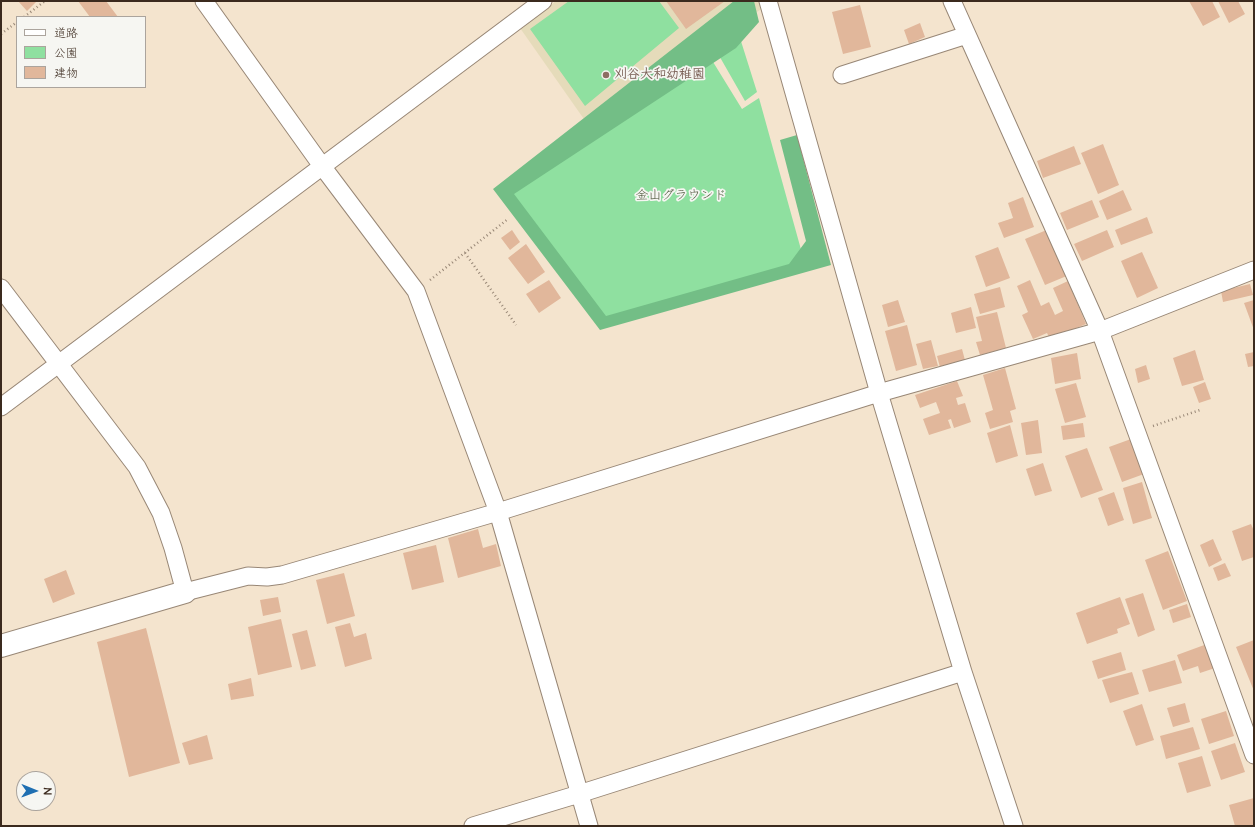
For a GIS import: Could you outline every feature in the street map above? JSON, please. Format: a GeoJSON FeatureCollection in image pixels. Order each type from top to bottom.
{"type":"FeatureCollection","features":[{"type":"Feature","properties":{"kind":"street"},"geometry":{"type":"LineString","coordinates":[[204,1],[322,166],[416,291],[498,512],[589,826]]}},
{"type":"Feature","properties":{"kind":"street"},"geometry":{"type":"LineString","coordinates":[[1,407],[543,1]]}},
{"type":"Feature","properties":{"kind":"street"},"geometry":{"type":"LineString","coordinates":[[768,1],[879,393],[963,672],[1014,826]]}},
{"type":"Feature","properties":{"kind":"street"},"geometry":{"type":"LineString","coordinates":[[952,1],[1100,331],[1254,756]]}},
{"type":"Feature","properties":{"kind":"street"},"geometry":{"type":"LineString","coordinates":[[842,75],[967,35]]}},
{"type":"Feature","properties":{"kind":"street"},"geometry":{"type":"LineString","coordinates":[[1,646],[185,592],[248,576],[267,577],[282,575],[498,512],[879,393],[1100,331],[1254,270]]}},
{"type":"Feature","properties":{"kind":"street"},"geometry":{"type":"LineString","coordinates":[[1,288],[137,467],[161,513],[174,548],[185,592]]}},
{"type":"Feature","properties":{"kind":"street"},"geometry":{"type":"LineString","coordinates":[[473,826],[579,794],[963,672]]}},
{"type":"Feature","properties":{"kind":"path"},"geometry":{"type":"LineString","coordinates":[[25,16],[45,1]]}},
{"type":"Feature","properties":{"kind":"path"},"geometry":{"type":"LineString","coordinates":[[1,34],[16,23]]}},
{"type":"Feature","properties":{"kind":"path"},"geometry":{"type":"LineString","coordinates":[[416,291],[508,219]]}},
{"type":"Feature","properties":{"kind":"path"},"geometry":{"type":"LineString","coordinates":[[465,253],[516,326]]}},
{"type":"Feature","properties":{"kind":"path"},"geometry":{"type":"LineString","coordinates":[[1137,432],[1200,410]]}},
{"type":"Feature","properties":{"kind":"shaded area","name":"刈谷大和幼稚園"},"geometry":{"type":"Polygon","coordinates":[[[556,1],[761,1],[763,8],[586,122],[520,28],[556,1]]]}},
{"type":"Feature","properties":{"kind":"green space"},"geometry":{"type":"Polygon","coordinates":[[[569,1],[659,1],[679,28],[585,106],[530,29],[569,1]]]}},
{"type":"Feature","properties":{"kind":"green space"},"geometry":{"type":"Polygon","coordinates":[[[734,1],[754,1],[759,22],[736,48],[514,194],[606,316],[789,264],[806,241],[780,140],[797,135],[831,265],[600,330],[493,189],[734,1]]]}},
{"type":"Feature","properties":{"kind":"green space"},"geometry":{"type":"Polygon","coordinates":[[[740,38],[757,92],[745,101],[717,52],[740,38]]]}},
{"type":"Feature","properties":{"kind":"green space","name":"金山グラウンド"},"geometry":{"type":"Polygon","coordinates":[[[710,57],[742,109],[759,98],[805,264],[601,322],[504,194],[710,57]]]}},
{"type":"Feature","properties":{"kind":"building"},"geometry":{"type":"Polygon","coordinates":[[[18,1],[37,1],[27,11],[18,1]]]}},
{"type":"Feature","properties":{"kind":"building"},"geometry":{"type":"Polygon","coordinates":[[[78,1],[106,1],[117,16],[89,16],[78,1]]]}},
{"type":"Feature","properties":{"kind":"building","name":"刈谷大和幼稚園"},"geometry":{"type":"Polygon","coordinates":[[[666,1],[725,1],[686,29],[666,1]]]}},
{"type":"Feature","properties":{"kind":"building"},"geometry":{"type":"Polygon","coordinates":[[[1189,1],[1212,1],[1220,17],[1203,26],[1189,1]]]}},
{"type":"Feature","properties":{"kind":"building"},"geometry":{"type":"Polygon","coordinates":[[[1218,1],[1238,1],[1245,14],[1229,23],[1218,1]]]}},
{"type":"Feature","properties":{"kind":"building"},"geometry":{"type":"Polygon","coordinates":[[[860,5],[871,47],[843,54],[832,12],[860,5]]]}},
{"type":"Feature","properties":{"kind":"building"},"geometry":{"type":"Polygon","coordinates":[[[920,23],[925,37],[909,44],[904,30],[920,23]]]}},
{"type":"Feature","properties":{"kind":"building"},"geometry":{"type":"Polygon","coordinates":[[[1103,144],[1119,185],[1098,194],[1081,153],[1103,144]]]}},
{"type":"Feature","properties":{"kind":"building"},"geometry":{"type":"Polygon","coordinates":[[[1074,146],[1081,164],[1043,178],[1037,161],[1074,146]]]}},
{"type":"Feature","properties":{"kind":"building"},"geometry":{"type":"Polygon","coordinates":[[[1123,190],[1132,210],[1107,220],[1099,201],[1123,190]]]}},
{"type":"Feature","properties":{"kind":"building"},"geometry":{"type":"Polygon","coordinates":[[[1023,197],[1034,227],[1004,238],[998,223],[1013,218],[1008,203],[1023,197]]]}},
{"type":"Feature","properties":{"kind":"building"},"geometry":{"type":"Polygon","coordinates":[[[1092,200],[1099,217],[1067,230],[1060,213],[1092,200]]]}},
{"type":"Feature","properties":{"kind":"building"},"geometry":{"type":"Polygon","coordinates":[[[1147,217],[1153,233],[1121,245],[1115,230],[1147,217]]]}},
{"type":"Feature","properties":{"kind":"building"},"geometry":{"type":"Polygon","coordinates":[[[1049,229],[1069,275],[1045,285],[1025,239],[1049,229]]]}},
{"type":"Feature","properties":{"kind":"building"},"geometry":{"type":"Polygon","coordinates":[[[512,230],[520,242],[510,250],[501,238],[512,230]]]}},
{"type":"Feature","properties":{"kind":"building"},"geometry":{"type":"Polygon","coordinates":[[[1107,230],[1114,247],[1082,261],[1074,244],[1107,230]]]}},
{"type":"Feature","properties":{"kind":"building"},"geometry":{"type":"Polygon","coordinates":[[[526,244],[545,272],[528,284],[508,258],[526,244]]]}},
{"type":"Feature","properties":{"kind":"building"},"geometry":{"type":"Polygon","coordinates":[[[998,247],[1010,278],[986,287],[975,256],[998,247]]]}},
{"type":"Feature","properties":{"kind":"building"},"geometry":{"type":"Polygon","coordinates":[[[1142,252],[1158,288],[1137,298],[1121,261],[1142,252]]]}},
{"type":"Feature","properties":{"kind":"building"},"geometry":{"type":"Polygon","coordinates":[[[549,280],[561,298],[539,313],[526,294],[549,280]]]}},
{"type":"Feature","properties":{"kind":"building"},"geometry":{"type":"Polygon","coordinates":[[[1030,280],[1041,306],[1049,302],[1055,315],[1063,311],[1053,288],[1068,281],[1086,324],[1050,339],[1047,333],[1033,339],[1022,315],[1028,312],[1017,286],[1030,280]]]}},
{"type":"Feature","properties":{"kind":"building"},"geometry":{"type":"Polygon","coordinates":[[[1250,284],[1253,295],[1223,302],[1221,291],[1250,284]]]}},
{"type":"Feature","properties":{"kind":"building"},"geometry":{"type":"Polygon","coordinates":[[[1000,287],[1005,307],[980,314],[974,294],[1000,287]]]}},
{"type":"Feature","properties":{"kind":"building"},"geometry":{"type":"Polygon","coordinates":[[[898,300],[905,322],[888,327],[882,305],[898,300]]]}},
{"type":"Feature","properties":{"kind":"building"},"geometry":{"type":"Polygon","coordinates":[[[1254,300],[1254,330],[1244,303],[1254,300]]]}},
{"type":"Feature","properties":{"kind":"building"},"geometry":{"type":"Polygon","coordinates":[[[971,307],[976,328],[956,333],[951,313],[971,307]]]}},
{"type":"Feature","properties":{"kind":"building"},"geometry":{"type":"Polygon","coordinates":[[[997,312],[1006,348],[980,355],[976,342],[982,341],[976,317],[997,312]]]}},
{"type":"Feature","properties":{"kind":"building"},"geometry":{"type":"Polygon","coordinates":[[[907,325],[917,365],[896,371],[885,331],[907,325]]]}},
{"type":"Feature","properties":{"kind":"building"},"geometry":{"type":"Polygon","coordinates":[[[931,340],[938,366],[923,369],[916,344],[931,340]]]}},
{"type":"Feature","properties":{"kind":"building"},"geometry":{"type":"Polygon","coordinates":[[[962,349],[966,364],[941,371],[937,356],[962,349]]]}},
{"type":"Feature","properties":{"kind":"building"},"geometry":{"type":"Polygon","coordinates":[[[1195,350],[1204,380],[1182,386],[1173,358],[1195,350]]]}},
{"type":"Feature","properties":{"kind":"building"},"geometry":{"type":"Polygon","coordinates":[[[1254,352],[1254,366],[1248,367],[1245,354],[1254,352]]]}},
{"type":"Feature","properties":{"kind":"building"},"geometry":{"type":"Polygon","coordinates":[[[1077,353],[1081,379],[1055,384],[1051,358],[1077,353]]]}},
{"type":"Feature","properties":{"kind":"building"},"geometry":{"type":"Polygon","coordinates":[[[1146,365],[1150,379],[1138,383],[1135,369],[1146,365]]]}},
{"type":"Feature","properties":{"kind":"building"},"geometry":{"type":"Polygon","coordinates":[[[1005,368],[1016,409],[1010,411],[1013,422],[990,429],[985,413],[993,410],[983,375],[1005,368]]]}},
{"type":"Feature","properties":{"kind":"building"},"geometry":{"type":"Polygon","coordinates":[[[957,381],[963,396],[956,398],[958,405],[965,403],[971,422],[954,428],[951,419],[948,420],[951,428],[929,435],[923,419],[940,413],[936,402],[920,408],[915,395],[957,381]]]}},
{"type":"Feature","properties":{"kind":"building"},"geometry":{"type":"Polygon","coordinates":[[[1205,382],[1211,399],[1199,403],[1193,387],[1205,382]]]}},
{"type":"Feature","properties":{"kind":"building"},"geometry":{"type":"Polygon","coordinates":[[[1076,383],[1086,417],[1065,423],[1055,389],[1076,383]]]}},
{"type":"Feature","properties":{"kind":"building"},"geometry":{"type":"Polygon","coordinates":[[[1038,420],[1042,453],[1026,455],[1021,423],[1038,420]]]}},
{"type":"Feature","properties":{"kind":"building"},"geometry":{"type":"Polygon","coordinates":[[[1083,423],[1085,437],[1063,440],[1061,426],[1083,423]]]}},
{"type":"Feature","properties":{"kind":"building"},"geometry":{"type":"Polygon","coordinates":[[[1010,425],[1018,456],[996,463],[987,433],[1010,425]]]}},
{"type":"Feature","properties":{"kind":"building"},"geometry":{"type":"Polygon","coordinates":[[[1131,439],[1144,474],[1122,482],[1109,447],[1131,439]]]}},
{"type":"Feature","properties":{"kind":"building"},"geometry":{"type":"Polygon","coordinates":[[[1087,448],[1103,490],[1081,498],[1065,456],[1087,448]]]}},
{"type":"Feature","properties":{"kind":"building"},"geometry":{"type":"Polygon","coordinates":[[[1043,463],[1052,491],[1035,496],[1026,469],[1043,463]]]}},
{"type":"Feature","properties":{"kind":"building"},"geometry":{"type":"Polygon","coordinates":[[[1142,482],[1152,518],[1133,524],[1123,488],[1142,482]]]}},
{"type":"Feature","properties":{"kind":"building"},"geometry":{"type":"Polygon","coordinates":[[[1114,492],[1124,520],[1108,526],[1098,498],[1114,492]]]}},
{"type":"Feature","properties":{"kind":"building"},"geometry":{"type":"Polygon","coordinates":[[[1251,524],[1254,531],[1254,557],[1242,561],[1232,531],[1251,524]]]}},
{"type":"Feature","properties":{"kind":"building"},"geometry":{"type":"Polygon","coordinates":[[[478,529],[483,548],[496,544],[501,566],[458,578],[448,538],[478,529]]]}},
{"type":"Feature","properties":{"kind":"building"},"geometry":{"type":"Polygon","coordinates":[[[1213,539],[1222,560],[1209,567],[1200,545],[1213,539]]]}},
{"type":"Feature","properties":{"kind":"building"},"geometry":{"type":"Polygon","coordinates":[[[436,545],[444,582],[412,590],[403,553],[436,545]]]}},
{"type":"Feature","properties":{"kind":"building"},"geometry":{"type":"Polygon","coordinates":[[[1168,551],[1187,601],[1163,610],[1145,560],[1168,551]]]}},
{"type":"Feature","properties":{"kind":"building"},"geometry":{"type":"Polygon","coordinates":[[[1225,563],[1231,576],[1218,581],[1213,568],[1225,563]]]}},
{"type":"Feature","properties":{"kind":"building"},"geometry":{"type":"Polygon","coordinates":[[[66,570],[75,594],[53,603],[44,579],[66,570]]]}},
{"type":"Feature","properties":{"kind":"building"},"geometry":{"type":"Polygon","coordinates":[[[344,573],[355,616],[327,624],[316,580],[344,573]]]}},
{"type":"Feature","properties":{"kind":"building"},"geometry":{"type":"Polygon","coordinates":[[[1143,593],[1155,630],[1138,637],[1125,599],[1143,593]]]}},
{"type":"Feature","properties":{"kind":"building"},"geometry":{"type":"Polygon","coordinates":[[[278,597],[281,612],[263,616],[260,600],[278,597]]]}},
{"type":"Feature","properties":{"kind":"building"},"geometry":{"type":"Polygon","coordinates":[[[1120,597],[1130,624],[1117,629],[1118,633],[1087,644],[1076,613],[1120,597]]]}},
{"type":"Feature","properties":{"kind":"building"},"geometry":{"type":"Polygon","coordinates":[[[1187,604],[1191,617],[1173,623],[1169,610],[1187,604]]]}},
{"type":"Feature","properties":{"kind":"building"},"geometry":{"type":"Polygon","coordinates":[[[281,619],[292,667],[258,675],[248,627],[281,619]]]}},
{"type":"Feature","properties":{"kind":"building"},"geometry":{"type":"Polygon","coordinates":[[[350,623],[354,637],[366,633],[372,659],[345,667],[335,627],[350,623]]]}},
{"type":"Feature","properties":{"kind":"building"},"geometry":{"type":"Polygon","coordinates":[[[146,628],[180,763],[129,777],[97,642],[146,628]]]}},
{"type":"Feature","properties":{"kind":"building"},"geometry":{"type":"Polygon","coordinates":[[[307,630],[316,666],[301,670],[292,634],[307,630]]]}},
{"type":"Feature","properties":{"kind":"building"},"geometry":{"type":"Polygon","coordinates":[[[1254,640],[1254,691],[1236,647],[1254,640]]]}},
{"type":"Feature","properties":{"kind":"building"},"geometry":{"type":"Polygon","coordinates":[[[1207,644],[1215,668],[1200,673],[1198,666],[1183,671],[1177,655],[1207,644]]]}},
{"type":"Feature","properties":{"kind":"building"},"geometry":{"type":"Polygon","coordinates":[[[1121,652],[1126,670],[1098,679],[1092,661],[1121,652]]]}},
{"type":"Feature","properties":{"kind":"building"},"geometry":{"type":"Polygon","coordinates":[[[1175,660],[1182,683],[1149,692],[1142,670],[1175,660]]]}},
{"type":"Feature","properties":{"kind":"building"},"geometry":{"type":"Polygon","coordinates":[[[1132,672],[1139,694],[1110,703],[1102,680],[1132,672]]]}},
{"type":"Feature","properties":{"kind":"building"},"geometry":{"type":"Polygon","coordinates":[[[251,678],[254,696],[231,700],[228,684],[251,678]]]}},
{"type":"Feature","properties":{"kind":"building"},"geometry":{"type":"Polygon","coordinates":[[[1185,703],[1190,722],[1173,727],[1167,708],[1185,703]]]}},
{"type":"Feature","properties":{"kind":"building"},"geometry":{"type":"Polygon","coordinates":[[[1142,704],[1154,740],[1136,746],[1123,711],[1142,704]]]}},
{"type":"Feature","properties":{"kind":"building"},"geometry":{"type":"Polygon","coordinates":[[[1226,711],[1234,736],[1209,744],[1201,719],[1226,711]]]}},
{"type":"Feature","properties":{"kind":"building"},"geometry":{"type":"Polygon","coordinates":[[[1193,727],[1200,749],[1166,759],[1160,736],[1193,727]]]}},
{"type":"Feature","properties":{"kind":"building"},"geometry":{"type":"Polygon","coordinates":[[[207,735],[213,759],[189,765],[182,743],[207,735]]]}},
{"type":"Feature","properties":{"kind":"building"},"geometry":{"type":"Polygon","coordinates":[[[1235,743],[1245,772],[1221,780],[1211,751],[1235,743]]]}},
{"type":"Feature","properties":{"kind":"building"},"geometry":{"type":"Polygon","coordinates":[[[1202,756],[1211,786],[1187,793],[1178,763],[1202,756]]]}},
{"type":"Feature","properties":{"kind":"building"},"geometry":{"type":"Polygon","coordinates":[[[1254,798],[1254,826],[1235,826],[1229,805],[1254,798]]]}},
{"type":"Feature","properties":{"kind":"place","name":"刈谷大和幼稚園"},"geometry":{"type":"Point","coordinates":[606,75]}}]}
